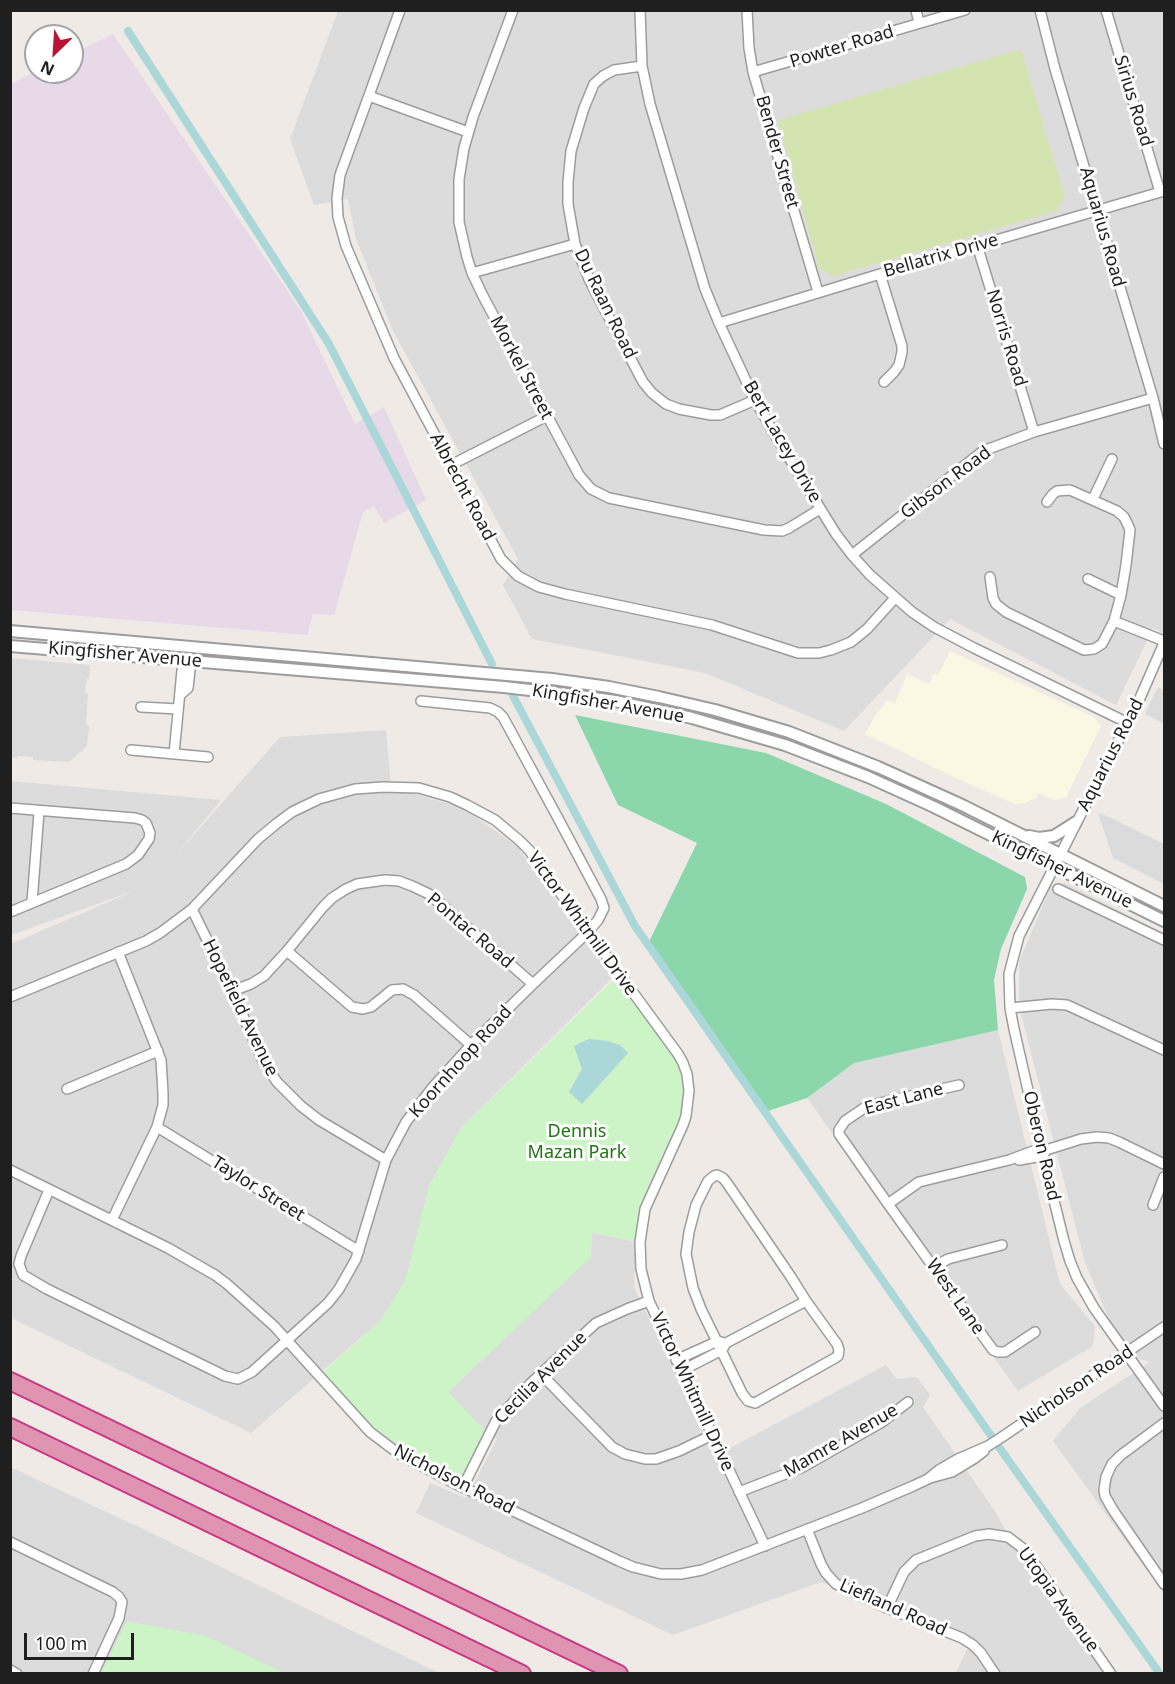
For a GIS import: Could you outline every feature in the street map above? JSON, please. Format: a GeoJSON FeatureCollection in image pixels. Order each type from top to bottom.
{"type":"FeatureCollection","features":[{"type":"Feature","properties":{"kind":"highway"},"geometry":{"type":"LineString","coordinates":[[10,1381],[619,1674]]}},
{"type":"Feature","properties":{"kind":"highway"},"geometry":{"type":"LineString","coordinates":[[10,1427],[522,1674]]}},
{"type":"Feature","properties":{"kind":"street","name":"Albrecht Road"},"geometry":{"type":"LineString","coordinates":[[400,10],[340,175],[337,198],[341,230],[394,358],[501,559],[524,580],[547,590],[712,625],[789,651],[809,654],[831,651],[851,642],[867,629],[895,598]]}},
{"type":"Feature","properties":{"kind":"street","name":"Morkel Street"},"geometry":{"type":"LineString","coordinates":[[513,10],[468,132],[461,161],[459,222],[472,273],[582,481],[602,496],[773,531],[789,528],[820,509]]}},
{"type":"Feature","properties":{"kind":"street","name":"Bert Lacey Drive"},"geometry":{"type":"LineString","coordinates":[[640,10],[642,66],[656,125],[705,289],[755,400],[820,509],[852,555],[870,575],[895,598],[934,627],[1128,723]]}},
{"type":"Feature","properties":{"kind":"street","name":"Bender Street"},"geometry":{"type":"LineString","coordinates":[[747,10],[753,72],[818,292]]}},
{"type":"Feature","properties":{"kind":"street"},"geometry":{"type":"LineString","coordinates":[[916,10],[920,23]]}},
{"type":"Feature","properties":{"kind":"street","name":"Powter Road"},"geometry":{"type":"LineString","coordinates":[[753,72],[965,10]]}},
{"type":"Feature","properties":{"kind":"street","name":"Aquarius Road"},"geometry":{"type":"LineString","coordinates":[[1040,10],[1055,69],[1153,398],[1164,444]]}},
{"type":"Feature","properties":{"kind":"street","name":"Sirius Road"},"geometry":{"type":"LineString","coordinates":[[1106,10],[1162,191]]}},
{"type":"Feature","properties":{"kind":"street","name":"Du Raan Road"},"geometry":{"type":"LineString","coordinates":[[642,66],[614,70],[603,76],[594,84],[587,101],[571,151],[568,182],[568,204],[575,244],[606,312],[643,382],[652,393],[666,404],[679,409],[711,415],[720,415],[755,400]]}},
{"type":"Feature","properties":{"kind":"street"},"geometry":{"type":"LineString","coordinates":[[369,96],[468,132]]}},
{"type":"Feature","properties":{"kind":"street","name":"Bellatrix Drive"},"geometry":{"type":"LineString","coordinates":[[719,323],[1162,191]]}},
{"type":"Feature","properties":{"kind":"street"},"geometry":{"type":"LineString","coordinates":[[472,273],[575,244]]}},
{"type":"Feature","properties":{"kind":"street","name":"Norris Road"},"geometry":{"type":"LineString","coordinates":[[977,245],[1034,432]]}},
{"type":"Feature","properties":{"kind":"street"},"geometry":{"type":"LineString","coordinates":[[880,274],[902,346],[899,365],[884,382]]}},
{"type":"Feature","properties":{"kind":"street","name":"Gibson Road"},"geometry":{"type":"LineString","coordinates":[[852,555],[977,454],[1034,432],[1153,398]]}},
{"type":"Feature","properties":{"kind":"street"},"geometry":{"type":"LineString","coordinates":[[451,465],[547,416]]}},
{"type":"Feature","properties":{"kind":"street"},"geometry":{"type":"LineString","coordinates":[[1093,500],[1112,459]]}},
{"type":"Feature","properties":{"kind":"street"},"geometry":{"type":"LineString","coordinates":[[990,577],[993,598],[1000,608],[1012,616],[1079,648],[1089,650],[1098,647],[1105,638],[1114,621],[1121,595],[1130,530],[1128,525],[1117,511],[1066,489],[1055,492],[1047,502]]}},
{"type":"Feature","properties":{"kind":"street"},"geometry":{"type":"LineString","coordinates":[[1088,579],[1121,595]]}},
{"type":"Feature","properties":{"kind":"street"},"geometry":{"type":"LineString","coordinates":[[1114,621],[1164,642]]}},
{"type":"Feature","properties":{"kind":"street","name":"Kingfisher Avenue"},"geometry":{"type":"LineString","coordinates":[[10,631],[532,677],[587,684],[716,710],[824,745],[930,790],[1164,906]]}},
{"type":"Feature","properties":{"kind":"street","name":"Aquarius Road"},"geometry":{"type":"LineString","coordinates":[[1054,867],[1128,723],[1164,642]]}},
{"type":"Feature","properties":{"kind":"street","name":"Kingfisher Avenue"},"geometry":{"type":"LineString","coordinates":[[10,646],[516,688],[573,694],[682,715],[736,729],[836,763],[906,794],[1164,921]]}},
{"type":"Feature","properties":{"kind":"street"},"geometry":{"type":"LineString","coordinates":[[174,754],[180,695],[188,688],[187,660]]}},
{"type":"Feature","properties":{"kind":"street","name":"Koornhoop Road"},"geometry":{"type":"LineString","coordinates":[[50,1191],[19,1264],[28,1279],[214,1371],[232,1378],[244,1377],[328,1303],[347,1276],[359,1251],[386,1160],[398,1134],[412,1114],[471,1045],[588,932],[604,912],[604,905],[498,712],[490,708],[421,701]]}},
{"type":"Feature","properties":{"kind":"street"},"geometry":{"type":"LineString","coordinates":[[141,707],[178,709]]}},
{"type":"Feature","properties":{"kind":"street"},"geometry":{"type":"LineString","coordinates":[[131,750],[208,757]]}},
{"type":"Feature","properties":{"kind":"street","name":"Victor Whitmill Drive"},"geometry":{"type":"LineString","coordinates":[[10,997],[146,941],[160,933],[192,909],[258,839],[292,812],[319,799],[355,789],[404,786],[450,797],[495,820],[529,850],[683,1063],[689,1084],[689,1097],[683,1125],[649,1199],[640,1242],[640,1262],[649,1301],[765,1546]]}},
{"type":"Feature","properties":{"kind":"street"},"geometry":{"type":"LineString","coordinates":[[10,808],[142,819],[149,827],[150,834],[138,855],[126,864],[10,912]]}},
{"type":"Feature","properties":{"kind":"street"},"geometry":{"type":"LineString","coordinates":[[32,902],[39,812]]}},
{"type":"Feature","properties":{"kind":"street"},"geometry":{"type":"LineString","coordinates":[[1022,836],[1039,838],[1054,836],[1076,822]]}},
{"type":"Feature","properties":{"kind":"street","name":"Oberon Road"},"geometry":{"type":"LineString","coordinates":[[1054,867],[1015,946],[1009,974],[1010,1008],[1064,1241],[1077,1278],[1094,1308],[1164,1406]]}},
{"type":"Feature","properties":{"kind":"street","name":"Pontac Road"},"geometry":{"type":"LineString","coordinates":[[232,991],[259,980],[273,968],[323,907],[346,889],[369,881],[385,880],[399,881],[429,894],[533,984]]}},
{"type":"Feature","properties":{"kind":"street"},"geometry":{"type":"LineString","coordinates":[[1058,889],[1164,940]]}},
{"type":"Feature","properties":{"kind":"street","name":"Hopefield Avenue"},"geometry":{"type":"LineString","coordinates":[[192,909],[263,1061],[277,1082],[319,1120],[386,1160]]}},
{"type":"Feature","properties":{"kind":"street"},"geometry":{"type":"LineString","coordinates":[[287,951],[352,1007],[363,1009],[371,1007],[392,990],[403,989],[414,995],[471,1045]]}},
{"type":"Feature","properties":{"kind":"street"},"geometry":{"type":"LineString","coordinates":[[112,1220],[157,1127],[163,1105],[163,1074],[158,1051],[118,952]]}},
{"type":"Feature","properties":{"kind":"street"},"geometry":{"type":"LineString","coordinates":[[1010,1008],[1067,1005],[1164,1050]]}},
{"type":"Feature","properties":{"kind":"street"},"geometry":{"type":"LineString","coordinates":[[67,1089],[158,1051]]}},
{"type":"Feature","properties":{"kind":"street","name":"East Lane"},"geometry":{"type":"LineString","coordinates":[[888,1204],[842,1140],[839,1134],[843,1124],[867,1106],[958,1085]]}},
{"type":"Feature","properties":{"kind":"street","name":"Taylor Street"},"geometry":{"type":"LineString","coordinates":[[157,1127],[359,1251]]}},
{"type":"Feature","properties":{"kind":"street"},"geometry":{"type":"LineString","coordinates":[[888,1204],[919,1182],[1043,1151],[1081,1139],[1103,1137],[1119,1142],[1164,1164]]}},
{"type":"Feature","properties":{"kind":"street","name":"Nicholson Road"},"geometry":{"type":"LineString","coordinates":[[10,1170],[168,1248],[215,1275],[260,1311],[370,1432],[399,1454],[619,1561],[650,1572],[672,1574],[715,1565],[883,1500],[928,1479],[952,1472],[1164,1327]]}},
{"type":"Feature","properties":{"kind":"street"},"geometry":{"type":"LineString","coordinates":[[714,1176],[720,1176],[727,1183],[806,1301],[837,1344],[839,1352],[835,1359],[759,1402],[751,1402],[745,1398],[722,1344],[696,1296],[686,1254],[696,1205],[708,1181],[714,1176]]}},
{"type":"Feature","properties":{"kind":"street"},"geometry":{"type":"LineString","coordinates":[[1153,1205],[1164,1177]]}},
{"type":"Feature","properties":{"kind":"street","name":"West Lane"},"geometry":{"type":"LineString","coordinates":[[888,1204],[995,1352],[1005,1352],[1035,1332]]}},
{"type":"Feature","properties":{"kind":"street"},"geometry":{"type":"LineString","coordinates":[[934,1267],[948,1259],[1002,1245]]}},
{"type":"Feature","properties":{"kind":"street","name":"Cecilia Avenue"},"geometry":{"type":"LineString","coordinates":[[463,1487],[496,1421],[541,1374],[596,1323],[649,1301]]}},
{"type":"Feature","properties":{"kind":"street"},"geometry":{"type":"LineString","coordinates":[[681,1371],[722,1344],[806,1301]]}},
{"type":"Feature","properties":{"kind":"street"},"geometry":{"type":"LineString","coordinates":[[676,1360],[722,1344]]}},
{"type":"Feature","properties":{"kind":"street"},"geometry":{"type":"LineString","coordinates":[[541,1374],[612,1447],[625,1454],[656,1459],[712,1435]]}},
{"type":"Feature","properties":{"kind":"street","name":"Mamre Avenue"},"geometry":{"type":"LineString","coordinates":[[739,1492],[801,1468],[882,1422],[908,1402]]}},
{"type":"Feature","properties":{"kind":"street"},"geometry":{"type":"LineString","coordinates":[[1164,1423],[1112,1464],[1106,1477],[1104,1490],[1113,1510],[1164,1584]]}},
{"type":"Feature","properties":{"kind":"street","name":"Liefland Road"},"geometry":{"type":"LineString","coordinates":[[807,1529],[821,1564],[830,1579],[886,1608],[962,1638],[981,1653],[995,1674]]}},
{"type":"Feature","properties":{"kind":"street","name":"Utopia Avenue"},"geometry":{"type":"LineString","coordinates":[[886,1608],[904,1572],[915,1560],[975,1536],[989,1534],[1008,1537],[1025,1550],[1111,1674]]}},
{"type":"Feature","properties":{"kind":"street"},"geometry":{"type":"LineString","coordinates":[[10,1542],[119,1597],[122,1602],[119,1618],[93,1674]]}},
{"type":"Feature","properties":{"kind":"street"},"geometry":{"type":"LineString","coordinates":[[10,1670],[18,1674]]}},
{"type":"Feature","properties":{"kind":"shaded area"},"geometry":{"type":"Polygon","coordinates":[[[338,11],[1164,11],[1164,634],[1153,628],[1116,705],[950,619],[844,731],[705,673],[532,639],[503,585],[518,559],[393,331],[356,239],[348,199],[314,205],[290,139],[338,11]]]}},
{"type":"Feature","properties":{"kind":"shaded area"},"geometry":{"type":"Polygon","coordinates":[[[113,34],[301,311],[355,424],[384,407],[426,500],[384,523],[374,506],[363,512],[334,615],[313,614],[307,635],[11,610],[11,84],[24,77],[24,84],[84,84],[84,48],[113,34]]]}},
{"type":"Feature","properties":{"kind":"shaded area"},"geometry":{"type":"Polygon","coordinates":[[[950,651],[1094,717],[1101,726],[1066,798],[1054,800],[1038,793],[1036,798],[1015,804],[865,734],[887,700],[895,703],[907,674],[929,684],[934,673],[938,675],[950,651]]]}},
{"type":"Feature","properties":{"kind":"shaded area"},"geometry":{"type":"Polygon","coordinates":[[[11,658],[90,665],[85,693],[88,693],[87,746],[69,762],[33,760],[33,757],[11,758],[11,658]]]}},
{"type":"Feature","properties":{"kind":"shaded area"},"geometry":{"type":"Polygon","coordinates":[[[1158,687],[1164,690],[1164,724],[1145,714],[1158,687]]]}},
{"type":"Feature","properties":{"kind":"shaded area"},"geometry":{"type":"Polygon","coordinates":[[[386,730],[391,787],[463,808],[517,846],[612,978],[461,1128],[429,1186],[405,1282],[380,1321],[251,1433],[11,1318],[11,944],[136,890],[11,935],[11,781],[221,800],[176,855],[280,737],[386,730]]]}},
{"type":"Feature","properties":{"kind":"shaded area"},"geometry":{"type":"Polygon","coordinates":[[[1098,813],[1164,844],[1164,884],[1113,858],[1098,813]]]}},
{"type":"Feature","properties":{"kind":"shaded area"},"geometry":{"type":"Polygon","coordinates":[[[1065,883],[1164,933],[1164,1594],[1053,1441],[1080,1408],[1150,1362],[1124,1354],[1085,1263],[1019,1006],[1019,962],[1051,886],[1065,883]]]}},
{"type":"Feature","properties":{"kind":"shaded area"},"geometry":{"type":"Polygon","coordinates":[[[998,1030],[1060,1284],[1095,1326],[1093,1346],[1018,1391],[807,1098],[854,1063],[998,1030]]]}},
{"type":"Feature","properties":{"kind":"shaded area"},"geometry":{"type":"Polygon","coordinates":[[[592,1232],[636,1242],[634,1287],[717,1455],[886,1365],[897,1379],[917,1377],[930,1395],[923,1407],[994,1510],[1023,1559],[1103,1673],[956,1673],[968,1647],[821,1582],[673,1635],[416,1513],[430,1483],[466,1498],[497,1439],[478,1426],[448,1392],[590,1257],[592,1232]]]}},
{"type":"Feature","properties":{"kind":"shaded area"},"geometry":{"type":"Polygon","coordinates":[[[10,1467],[143,1529],[439,1673],[11,1673],[10,1467]]]}},
{"type":"Feature","properties":{"kind":"green space"},"geometry":{"type":"Polygon","coordinates":[[[1021,49],[1065,197],[1056,211],[833,276],[819,268],[778,120],[1021,49]]]}},
{"type":"Feature","properties":{"kind":"green space"},"geometry":{"type":"Polygon","coordinates":[[[575,715],[766,753],[886,804],[1025,877],[1027,889],[1001,949],[994,980],[998,1030],[854,1063],[807,1098],[762,1113],[647,946],[697,843],[618,805],[575,715]]]}},
{"type":"Feature","properties":{"kind":"green space","name":"Dennis Mazan Park"},"geometry":{"type":"Polygon","coordinates":[[[621,973],[683,1055],[689,1087],[684,1122],[636,1242],[592,1232],[591,1257],[448,1392],[488,1433],[461,1480],[409,1457],[379,1436],[320,1375],[380,1321],[405,1282],[429,1186],[461,1128],[621,973]]]}},
{"type":"Feature","properties":{"kind":"green space"},"geometry":{"type":"Polygon","coordinates":[[[127,1621],[206,1636],[284,1673],[101,1673],[127,1621]]]}},
{"type":"Feature","properties":{"kind":"water"},"geometry":{"type":"Polygon","coordinates":[[[589,1039],[620,1045],[628,1053],[582,1104],[569,1092],[582,1069],[574,1046],[589,1039]]]}},
{"type":"Feature","properties":{"kind":"waterway"},"geometry":{"type":"LineString","coordinates":[[128,31],[329,344],[492,664]]}},
{"type":"Feature","properties":{"kind":"waterway"},"geometry":{"type":"LineString","coordinates":[[512,694],[635,926],[992,1437]]}},
{"type":"Feature","properties":{"kind":"waterway"},"geometry":{"type":"LineString","coordinates":[[999,1447],[1160,1674]]}}]}
